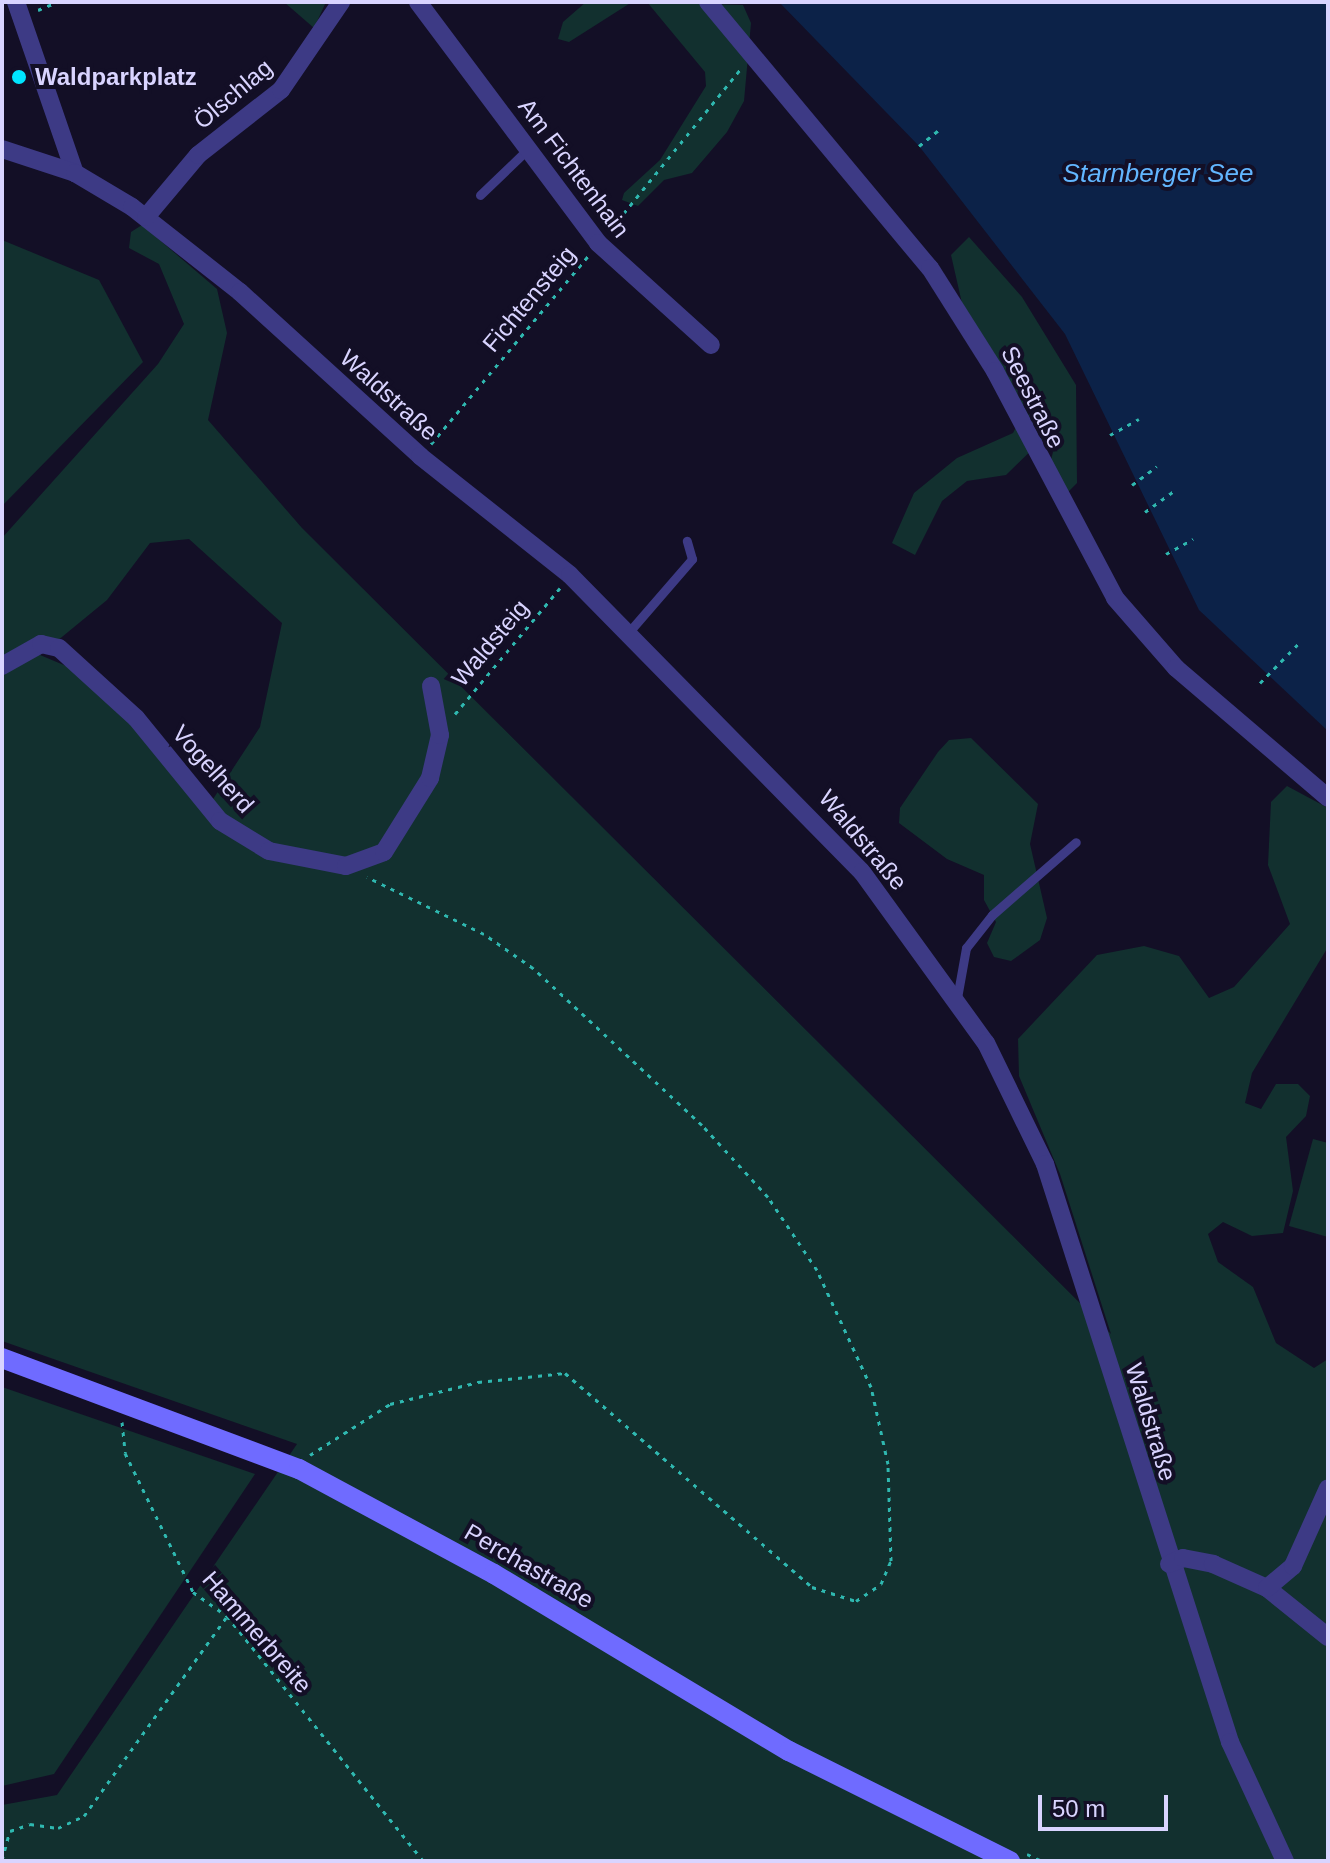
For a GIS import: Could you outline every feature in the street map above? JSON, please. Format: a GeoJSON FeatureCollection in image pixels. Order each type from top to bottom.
{"type":"FeatureCollection","features":[{"type":"Feature","properties":{"kind":"main road","name":"Perchastraße"},"geometry":{"type":"LineString","coordinates":[[2,1358],[120,1398],[299,1469],[494,1574],[789,1751],[1010,1861]]}},
{"type":"Feature","properties":{"kind":"street"},"geometry":{"type":"LineString","coordinates":[[16,2],[75,173]]}},
{"type":"Feature","properties":{"kind":"street","name":"Ölschlag"},"geometry":{"type":"LineString","coordinates":[[146,217],[198,155],[281,90],[341,2]]}},
{"type":"Feature","properties":{"kind":"street","name":"Am Fichtenhain"},"geometry":{"type":"LineString","coordinates":[[418,2],[598,243],[711,345]]}},
{"type":"Feature","properties":{"kind":"street","name":"Seestraße"},"geometry":{"type":"LineString","coordinates":[[708,2],[753,51],[930,268],[995,371],[1115,598],[1176,668],[1328,798]]}},
{"type":"Feature","properties":{"kind":"street","name":"Waldstraße"},"geometry":{"type":"LineString","coordinates":[[2,149],[75,173],[146,217],[420,456],[570,575],[821,824],[956,1001],[1010,1087],[1045,1164],[1169,1564],[1230,1742],[1285,1861]]}},
{"type":"Feature","properties":{"kind":"street","name":"Vogelherd"},"geometry":{"type":"LineString","coordinates":[[2,666],[35,646],[59,648],[136,718],[220,821],[269,851],[346,866]]}},
{"type":"Feature","properties":{"kind":"street"},"geometry":{"type":"LineString","coordinates":[[346,866],[376,858],[397,837],[430,778],[440,735],[431,686]]}},
{"type":"Feature","properties":{"kind":"street"},"geometry":{"type":"LineString","coordinates":[[1267,1588],[1293,1566],[1328,1488]]}},
{"type":"Feature","properties":{"kind":"street"},"geometry":{"type":"LineString","coordinates":[[1169,1564],[1183,1558],[1213,1564],[1267,1588],[1328,1637]]}},
{"type":"Feature","properties":{"kind":"lane"},"geometry":{"type":"LineString","coordinates":[[480,195],[528,149]]}},
{"type":"Feature","properties":{"kind":"lane"},"geometry":{"type":"LineString","coordinates":[[628,633],[692,559],[687,541]]}},
{"type":"Feature","properties":{"kind":"lane"},"geometry":{"type":"LineString","coordinates":[[956,1001],[966,948],[992,915],[1076,842]]}},
{"type":"Feature","properties":{"kind":"path","name":"Fichtensteig"},"geometry":{"type":"LineString","coordinates":[[420,456],[598,243],[702,125],[753,51]]}},
{"type":"Feature","properties":{"kind":"path"},"geometry":{"type":"LineString","coordinates":[[919,146],[940,129]]}},
{"type":"Feature","properties":{"kind":"path"},"geometry":{"type":"LineString","coordinates":[[1110,435],[1139,419]]}},
{"type":"Feature","properties":{"kind":"path"},"geometry":{"type":"LineString","coordinates":[[1132,485],[1157,466]]}},
{"type":"Feature","properties":{"kind":"path"},"geometry":{"type":"LineString","coordinates":[[1145,512],[1175,490]]}},
{"type":"Feature","properties":{"kind":"path"},"geometry":{"type":"LineString","coordinates":[[1166,554],[1193,539]]}},
{"type":"Feature","properties":{"kind":"path","name":"Waldsteig"},"geometry":{"type":"LineString","coordinates":[[440,735],[570,575]]}},
{"type":"Feature","properties":{"kind":"path"},"geometry":{"type":"LineString","coordinates":[[1260,683],[1300,642]]}},
{"type":"Feature","properties":{"kind":"path"},"geometry":{"type":"LineString","coordinates":[[299,1469],[313,1451],[390,1404],[478,1382],[565,1373],[812,1587],[856,1601],[881,1584],[891,1561],[888,1464],[871,1387],[817,1270],[768,1197],[702,1125],[533,968],[484,934],[346,866]]}},
{"type":"Feature","properties":{"kind":"path","name":"Hammerbreite"},"geometry":{"type":"LineString","coordinates":[[120,1398],[125,1453],[193,1592],[227,1616],[423,1861]]}},
{"type":"Feature","properties":{"kind":"path"},"geometry":{"type":"LineString","coordinates":[[2,1860],[10,1831],[30,1824],[58,1828],[84,1816],[227,1616]]}},
{"type":"Feature","properties":{"kind":"green space"},"geometry":{"type":"Polygon","coordinates":[[[284,2],[326,2],[314,28],[284,2]]]}},
{"type":"Feature","properties":{"kind":"green space"},"geometry":{"type":"Polygon","coordinates":[[[586,2],[632,2],[569,42],[558,39],[563,22],[586,2]]]}},
{"type":"Feature","properties":{"kind":"green space"},"geometry":{"type":"Polygon","coordinates":[[[647,2],[743,5],[751,23],[744,101],[727,132],[692,173],[664,180],[638,206],[622,200],[624,193],[660,160],[706,86],[705,72],[647,2]]]}},
{"type":"Feature","properties":{"kind":"green space"},"geometry":{"type":"Polygon","coordinates":[[[142,225],[217,289],[227,333],[208,420],[302,528],[1111,1334],[1060,1174],[1019,1076],[1018,1039],[1097,955],[1144,946],[1179,956],[1209,998],[1234,987],[1290,924],[1268,865],[1271,802],[1287,786],[1328,808],[1328,947],[1252,1073],[1245,1103],[1261,1109],[1276,1084],[1298,1084],[1310,1096],[1306,1116],[1286,1137],[1293,1191],[1283,1233],[1252,1236],[1223,1222],[1208,1234],[1218,1262],[1253,1287],[1276,1343],[1314,1368],[1328,1359],[1328,1861],[2,1861],[2,1805],[57,1795],[297,1444],[2,1341],[2,538],[158,364],[184,324],[159,264],[129,248],[131,232],[142,225]],[[189,539],[150,543],[107,600],[40,655],[78,671],[126,717],[204,813],[260,727],[282,623],[189,539]]]}},
{"type":"Feature","properties":{"kind":"green space"},"geometry":{"type":"Polygon","coordinates":[[[969,237],[1022,297],[1076,385],[1077,483],[1068,492],[1048,471],[1053,452],[1044,438],[1006,475],[967,481],[942,501],[915,555],[892,543],[914,493],[957,458],[1013,433],[1024,411],[964,312],[951,255],[969,237]]]}},
{"type":"Feature","properties":{"kind":"green space"},"geometry":{"type":"Polygon","coordinates":[[[2,240],[99,280],[143,362],[2,506],[2,240]]]}},
{"type":"Feature","properties":{"kind":"green space"},"geometry":{"type":"Polygon","coordinates":[[[971,738],[1038,804],[1030,844],[1047,918],[1040,940],[1011,961],[994,957],[987,943],[996,922],[984,900],[984,875],[947,859],[899,823],[900,808],[938,752],[949,740],[971,738]]]}},
{"type":"Feature","properties":{"kind":"green space"},"geometry":{"type":"Polygon","coordinates":[[[1313,1139],[1328,1143],[1328,1237],[1289,1226],[1313,1139]]]}},
{"type":"Feature","properties":{"kind":"green space"},"geometry":{"type":"Polygon","coordinates":[[[2,1387],[255,1474],[54,1774],[2,1786],[2,1387]]]}},
{"type":"Feature","properties":{"kind":"water","name":"Starnberger See"},"geometry":{"type":"Polygon","coordinates":[[[779,2],[1328,2],[1328,731],[1199,610],[1065,334],[919,146],[779,2]]]}},
{"type":"Feature","properties":{"kind":"place","name":"Waldparkplatz"},"geometry":{"type":"Point","coordinates":[19,77]}}]}
